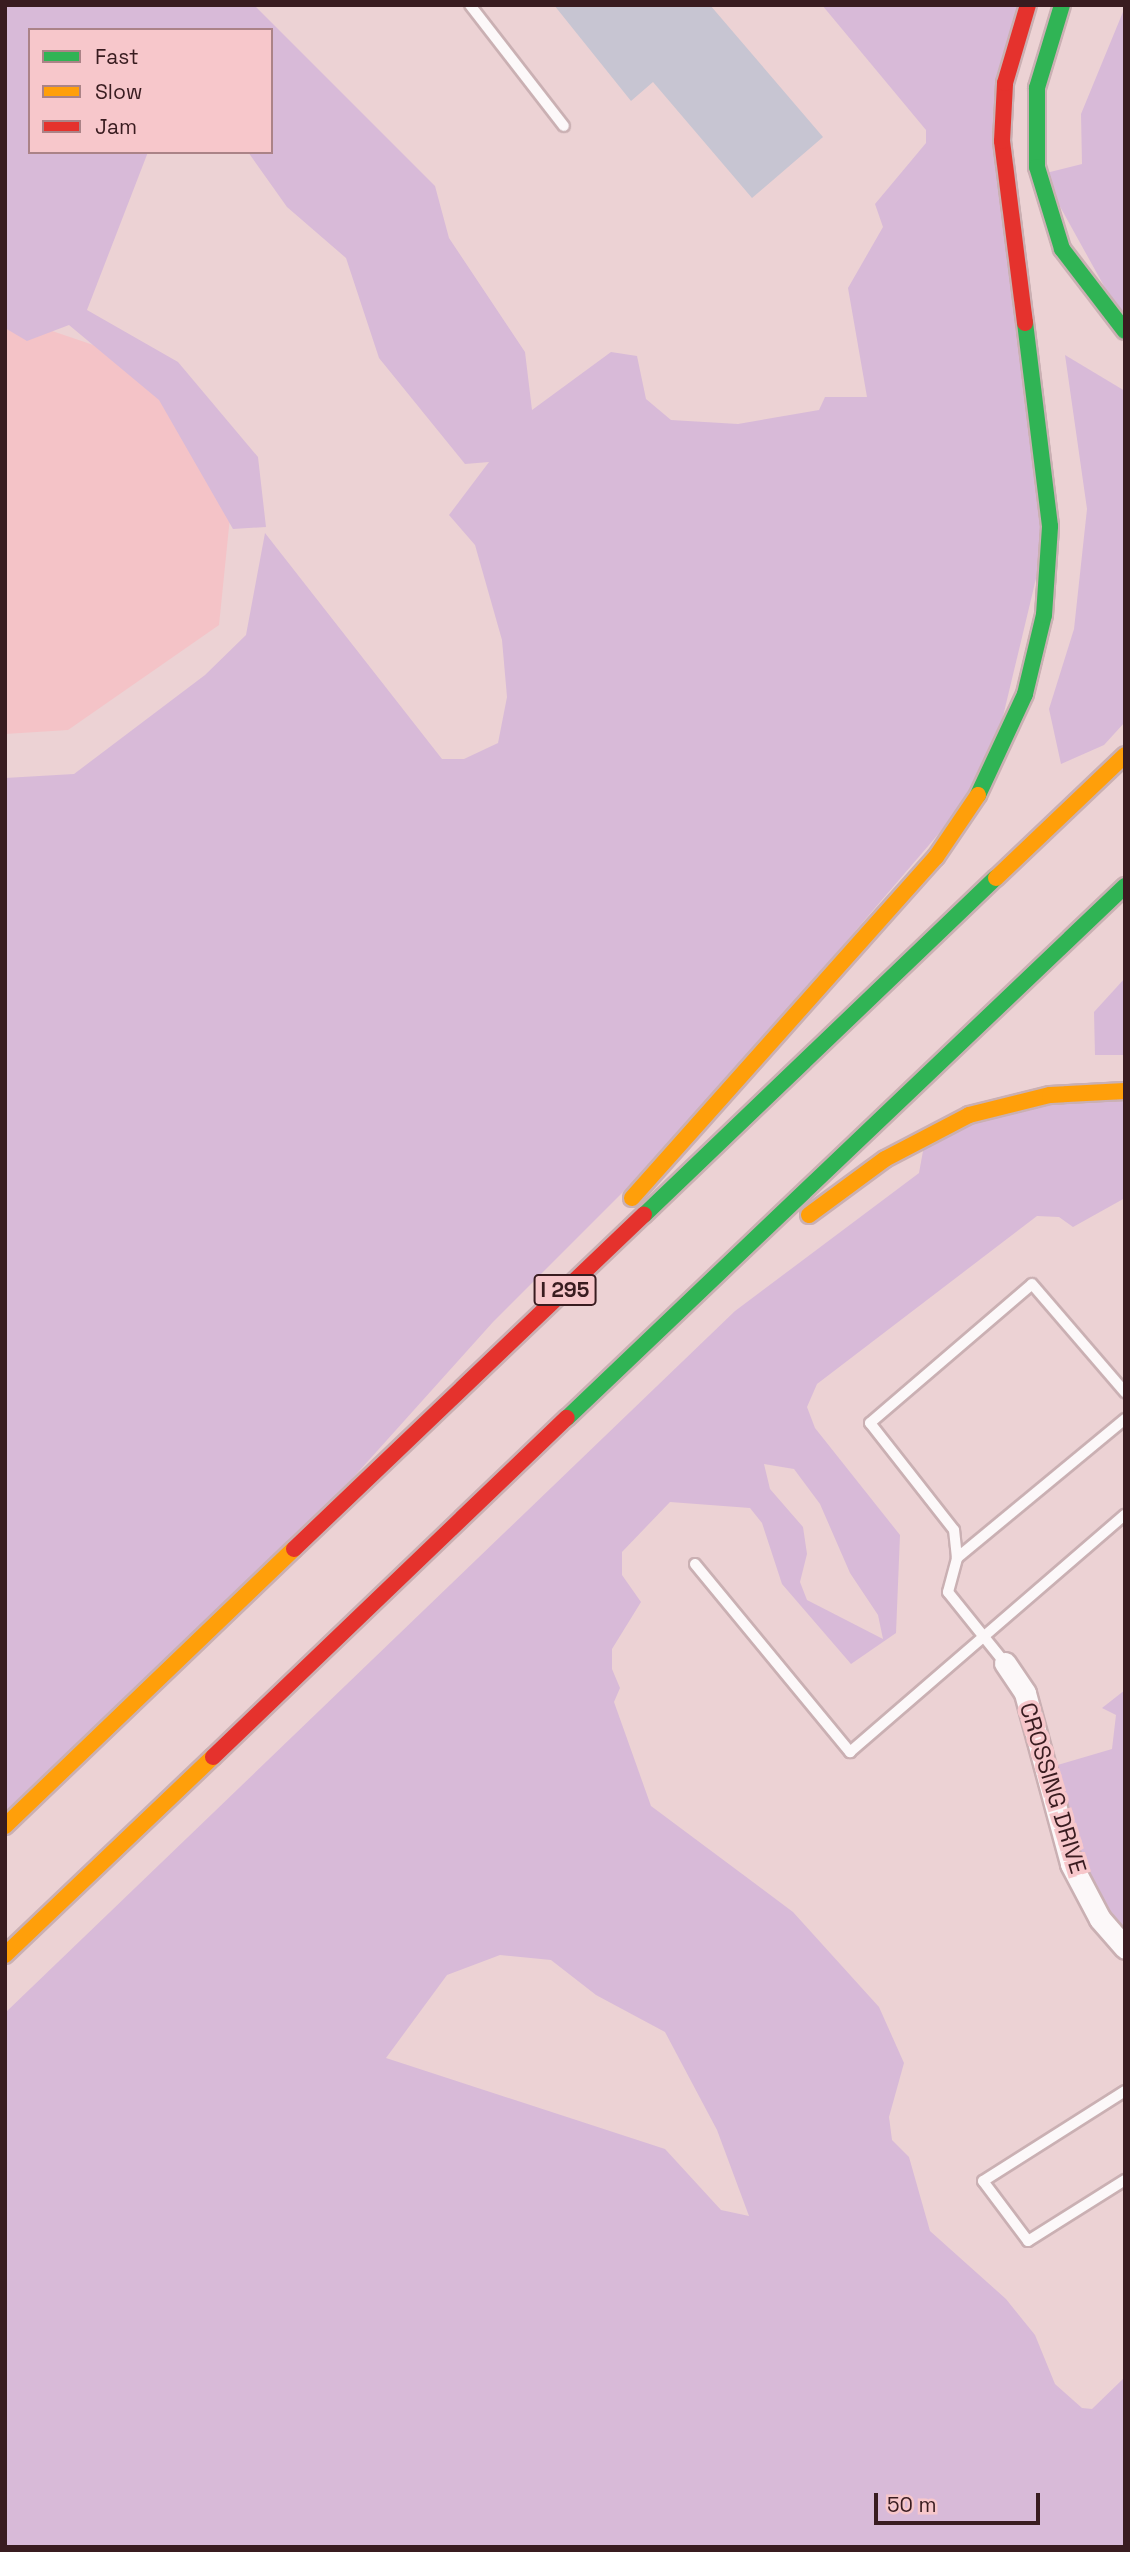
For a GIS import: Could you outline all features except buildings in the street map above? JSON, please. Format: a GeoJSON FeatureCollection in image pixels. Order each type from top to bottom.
{"type":"FeatureCollection","features":[{"type":"Feature","properties":{"kind":"highway"},"geometry":{"type":"LineString","coordinates":[[505,1347],[936,858],[980,794],[1016,721],[1040,639],[1050,547],[1002,141],[1005,83],[1028,5]]}},
{"type":"Feature","properties":{"kind":"highway"},"geometry":{"type":"LineString","coordinates":[[1062,5],[1037,88],[1037,167],[1062,248],[1125,331]]}},
{"type":"Feature","properties":{"kind":"highway","name":"I 295"},"geometry":{"type":"LineString","coordinates":[[5,1826],[1125,755]]}},
{"type":"Feature","properties":{"kind":"highway"},"geometry":{"type":"LineString","coordinates":[[5,1955],[1125,886]]}},
{"type":"Feature","properties":{"kind":"highway"},"geometry":{"type":"LineString","coordinates":[[662,1326],[885,1159],[942,1127],[1025,1100],[1125,1091]]}},
{"type":"Feature","properties":{"kind":"street","name":"CROSSING DRIVE"},"geometry":{"type":"LineString","coordinates":[[1005,1663],[1025,1693],[1071,1864],[1100,1919],[1125,1948]]}},
{"type":"Feature","properties":{"kind":"lane"},"geometry":{"type":"LineString","coordinates":[[471,5],[564,126]]}},
{"type":"Feature","properties":{"kind":"lane"},"geometry":{"type":"LineString","coordinates":[[1005,1663],[982,1639],[948,1592],[957,1558],[954,1530],[870,1423],[1032,1284],[1125,1392]]}},
{"type":"Feature","properties":{"kind":"lane"},"geometry":{"type":"LineString","coordinates":[[957,1558],[1125,1419]]}},
{"type":"Feature","properties":{"kind":"lane"},"geometry":{"type":"LineString","coordinates":[[695,1564],[850,1752],[1125,1515]]}},
{"type":"Feature","properties":{"kind":"lane"},"geometry":{"type":"LineString","coordinates":[[1125,2091],[983,2180],[1028,2241],[1125,2180]]}},
{"type":"Feature","properties":{"kind":"shaded area"},"geometry":{"type":"Polygon","coordinates":[[[5,5],[254,5],[435,186],[449,238],[525,352],[532,410],[611,352],[637,356],[646,399],[671,420],[738,424],[819,410],[825,397],[867,397],[848,288],[883,227],[875,204],[926,143],[926,130],[822,5],[1024,5],[1004,64],[1050,520],[989,775],[683,1132],[493,1322],[325,1509],[5,1820],[5,778],[74,774],[205,675],[246,635],[265,533],[442,759],[464,759],[498,743],[507,697],[502,640],[475,545],[449,515],[489,462],[465,464],[379,358],[346,258],[287,207],[249,154],[273,154],[273,28],[28,28],[28,154],[147,154],[87,310],[178,362],[258,457],[266,527],[233,529],[159,400],[69,325],[27,341],[5,328],[5,5]]]}},
{"type":"Feature","properties":{"kind":"shaded area"},"geometry":{"type":"Polygon","coordinates":[[[1125,7],[1125,324],[1042,174],[1082,164],[1081,114],[1125,7]]]}},
{"type":"Feature","properties":{"kind":"shaded area"},"geometry":{"type":"Polygon","coordinates":[[[5,315],[114,352],[235,468],[219,625],[68,730],[5,734],[5,315]]]}},
{"type":"Feature","properties":{"kind":"shaded area"},"geometry":{"type":"Polygon","coordinates":[[[1065,355],[1125,391],[1125,722],[1104,745],[1061,764],[1049,709],[1074,629],[1087,509],[1065,355]]]}},
{"type":"Feature","properties":{"kind":"shaded area"},"geometry":{"type":"Polygon","coordinates":[[[1125,978],[1125,1055],[1095,1055],[1094,1012],[1125,978]]]}},
{"type":"Feature","properties":{"kind":"shaded area"},"geometry":{"type":"Polygon","coordinates":[[[1125,1085],[1125,1198],[1073,1227],[1059,1217],[1037,1216],[817,1384],[807,1407],[815,1428],[900,1535],[896,1633],[851,1664],[782,1584],[762,1523],[750,1508],[670,1502],[622,1552],[622,1575],[641,1602],[612,1649],[612,1669],[620,1688],[614,1702],[651,1806],[793,1912],[879,2007],[904,2063],[889,2117],[892,2140],[909,2157],[930,2231],[1006,2299],[1035,2335],[1055,2384],[1082,2408],[1092,2409],[1125,2377],[1125,2547],[5,2547],[5,2013],[735,1311],[919,1173],[927,1129],[1125,1085]],[[764,1464],[770,1489],[803,1527],[807,1554],[800,1582],[807,1600],[883,1639],[878,1615],[850,1573],[820,1504],[794,1469],[764,1464]],[[500,1955],[447,1975],[386,2058],[665,2149],[721,2210],[749,2216],[717,2130],[665,2032],[596,1995],[551,1960],[500,1955]]]}},
{"type":"Feature","properties":{"kind":"shaded area"},"geometry":{"type":"Polygon","coordinates":[[[1125,1690],[1125,1963],[1080,1891],[1044,1769],[1112,1749],[1116,1715],[1102,1708],[1125,1690]]]}},
{"type":"Feature","properties":{"kind":"traffic: fast"},"geometry":{"type":"LineString","coordinates":[[1062,5],[1037,88],[1037,167],[1062,249],[1125,331]]}},
{"type":"Feature","properties":{"kind":"traffic: fast"},"geometry":{"type":"LineString","coordinates":[[978,795],[1025,694],[1044,615],[1050,526],[1025,323]]}},
{"type":"Feature","properties":{"kind":"traffic: fast"},"geometry":{"type":"LineString","coordinates":[[644,1215],[996,878]]}},
{"type":"Feature","properties":{"kind":"traffic: fast"},"geometry":{"type":"LineString","coordinates":[[567,1418],[1125,886]]}},
{"type":"Feature","properties":{"kind":"traffic: slow"},"geometry":{"type":"LineString","coordinates":[[996,878],[1125,755]]}},
{"type":"Feature","properties":{"kind":"traffic: slow"},"geometry":{"type":"LineString","coordinates":[[632,1198],[936,857],[978,795]]}},
{"type":"Feature","properties":{"kind":"traffic: slow"},"geometry":{"type":"LineString","coordinates":[[809,1215],[885,1159],[969,1115],[1050,1095],[1125,1091]]}},
{"type":"Feature","properties":{"kind":"traffic: slow"},"geometry":{"type":"LineString","coordinates":[[5,1826],[294,1549]]}},
{"type":"Feature","properties":{"kind":"traffic: slow"},"geometry":{"type":"LineString","coordinates":[[5,1955],[213,1757]]}},
{"type":"Feature","properties":{"kind":"traffic: jam"},"geometry":{"type":"LineString","coordinates":[[1025,323],[1002,141],[1005,83],[1028,5]]}},
{"type":"Feature","properties":{"kind":"traffic: jam"},"geometry":{"type":"LineString","coordinates":[[294,1549],[644,1215]]}},
{"type":"Feature","properties":{"kind":"traffic: jam"},"geometry":{"type":"LineString","coordinates":[[213,1757],[567,1418]]}}]}
